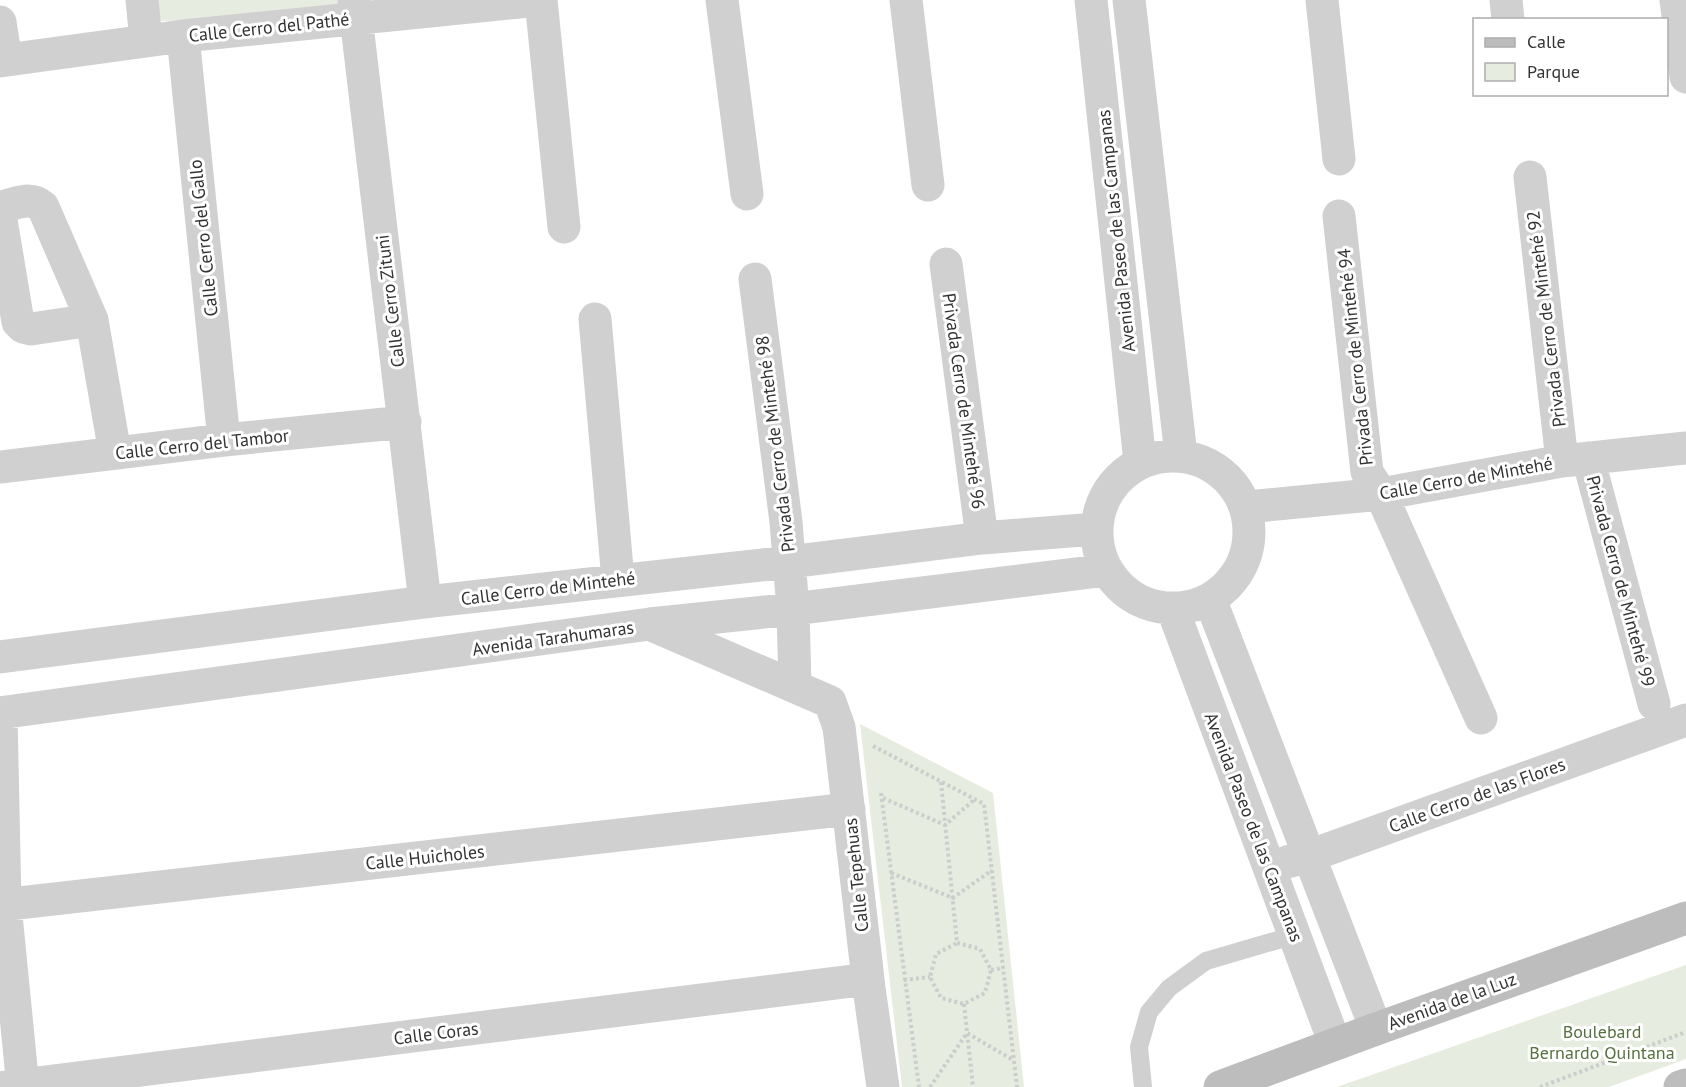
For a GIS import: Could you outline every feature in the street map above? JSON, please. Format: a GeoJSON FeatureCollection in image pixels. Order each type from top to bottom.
{"type":"FeatureCollection","features":[{"type":"Feature","properties":{"kind":"main road","name":"Avenida de la Luz"},"geometry":{"type":"LineString","coordinates":[[1220,1087],[1376,1029],[1679,924]]}},
{"type":"Feature","properties":{"kind":"main road"},"geometry":{"type":"LineString","coordinates":[[1680,1087],[1686,1085]]}},
{"type":"Feature","properties":{"kind":"street"},"geometry":{"type":"LineString","coordinates":[[142,0],[147,41]]}},
{"type":"Feature","properties":{"kind":"street"},"geometry":{"type":"LineString","coordinates":[[540,0],[564,227]]}},
{"type":"Feature","properties":{"kind":"street","name":"Calle Cerro del Pathé"},"geometry":{"type":"LineString","coordinates":[[3,61],[183,36],[286,27],[355,9],[540,0]]}},
{"type":"Feature","properties":{"kind":"street"},"geometry":{"type":"LineString","coordinates":[[722,0],[747,194]]}},
{"type":"Feature","properties":{"kind":"street"},"geometry":{"type":"LineString","coordinates":[[906,0],[928,185]]}},
{"type":"Feature","properties":{"kind":"street","name":"Avenida Paseo de las Campanas"},"geometry":{"type":"LineString","coordinates":[[1091,0],[1140,462]]}},
{"type":"Feature","properties":{"kind":"street"},"geometry":{"type":"LineString","coordinates":[[1129,0],[1181,455]]}},
{"type":"Feature","properties":{"kind":"street"},"geometry":{"type":"LineString","coordinates":[[1322,0],[1339,159]]}},
{"type":"Feature","properties":{"kind":"street"},"geometry":{"type":"LineString","coordinates":[[1506,0],[1508,18]]}},
{"type":"Feature","properties":{"kind":"street"},"geometry":{"type":"LineString","coordinates":[[1676,0],[1686,77]]}},
{"type":"Feature","properties":{"kind":"street","name":"Calle Cerro Zituni"},"geometry":{"type":"LineString","coordinates":[[355,9],[425,602]]}},
{"type":"Feature","properties":{"kind":"street"},"geometry":{"type":"LineString","coordinates":[[0,22],[3,61]]}},
{"type":"Feature","properties":{"kind":"street","name":"Calle Cerro del Gallo"},"geometry":{"type":"LineString","coordinates":[[183,36],[224,440]]}},
{"type":"Feature","properties":{"kind":"street","name":"Privada Cerro de Mintehé 92"},"geometry":{"type":"LineString","coordinates":[[1530,177],[1575,460]]}},
{"type":"Feature","properties":{"kind":"street","name":"Privada Cerro de Mintehé 94"},"geometry":{"type":"LineString","coordinates":[[1339,216],[1367,472],[1381,494],[1481,718]]}},
{"type":"Feature","properties":{"kind":"street","name":"Privada Cerro de Mintehé 96"},"geometry":{"type":"LineString","coordinates":[[946,264],[982,538]]}},
{"type":"Feature","properties":{"kind":"street","name":"Privada Cerro de Mintehé 98"},"geometry":{"type":"LineString","coordinates":[[755,279],[793,609]]}},
{"type":"Feature","properties":{"kind":"street"},"geometry":{"type":"LineString","coordinates":[[594,319],[618,579]]}},
{"type":"Feature","properties":{"kind":"street"},"geometry":{"type":"LineString","coordinates":[[92,320],[115,453]]}},
{"type":"Feature","properties":{"kind":"street","name":"Calle Cerro del Tambor"},"geometry":{"type":"LineString","coordinates":[[0,467],[224,440],[405,422]]}},
{"type":"Feature","properties":{"kind":"street","name":"Calle Cerro de Mintehé"},"geometry":{"type":"LineString","coordinates":[[1247,507],[1381,494],[1575,460],[1686,448]]}},
{"type":"Feature","properties":{"kind":"street"},"geometry":{"type":"LineString","coordinates":[[1181,455],[1209,463],[1232,482],[1247,507],[1250,541],[1238,573],[1210,599],[1173,610],[1139,600],[1120,588],[1107,570],[1096,529],[1101,504],[1117,479],[1140,462],[1181,455]]}},
{"type":"Feature","properties":{"kind":"street","name":"Privada Cerro de Mintehé 99"},"geometry":{"type":"LineString","coordinates":[[1575,460],[1654,704]]}},
{"type":"Feature","properties":{"kind":"street","name":"Calle Cerro de Mintehé"},"geometry":{"type":"LineString","coordinates":[[0,657],[618,579],[789,562],[982,538],[1096,529]]}},
{"type":"Feature","properties":{"kind":"street","name":"Avenida Tarahumaras"},"geometry":{"type":"LineString","coordinates":[[0,713],[650,624],[793,609],[1107,570]]}},
{"type":"Feature","properties":{"kind":"street"},"geometry":{"type":"LineString","coordinates":[[1210,599],[1376,1029]]}},
{"type":"Feature","properties":{"kind":"street"},"geometry":{"type":"LineString","coordinates":[[793,609],[795,687]]}},
{"type":"Feature","properties":{"kind":"street","name":"Avenida Paseo de las Campanas"},"geometry":{"type":"LineString","coordinates":[[1173,610],[1335,1044]]}},
{"type":"Feature","properties":{"kind":"street","name":"Calle Tepehuas"},"geometry":{"type":"LineString","coordinates":[[650,624],[830,702],[839,727],[883,1087]]}},
{"type":"Feature","properties":{"kind":"street"},"geometry":{"type":"LineString","coordinates":[[0,713],[3,905],[17,1086]]}},
{"type":"Feature","properties":{"kind":"street","name":"Calle Cerro de las Flores"},"geometry":{"type":"LineString","coordinates":[[1268,867],[1309,856],[1686,720]]}},
{"type":"Feature","properties":{"kind":"street","name":"Calle Huicholes"},"geometry":{"type":"LineString","coordinates":[[3,905],[849,809]]}},
{"type":"Feature","properties":{"kind":"street","name":"Calle Coras"},"geometry":{"type":"LineString","coordinates":[[17,1086],[868,979]]}},
{"type":"Feature","properties":{"kind":"lane"},"geometry":{"type":"LineString","coordinates":[[1143,1087],[1139,1047],[1149,1012],[1169,988],[1206,961],[1295,935]]}},
{"type":"Feature","properties":{"kind":"path"},"geometry":{"type":"LineString","coordinates":[[839,727],[984,804],[1017,1087]]}},
{"type":"Feature","properties":{"kind":"path"},"geometry":{"type":"LineString","coordinates":[[875,748],[877,758]]}},
{"type":"Feature","properties":{"kind":"path"},"geometry":{"type":"LineString","coordinates":[[941,782],[957,943]]}},
{"type":"Feature","properties":{"kind":"path"},"geometry":{"type":"LineString","coordinates":[[881,788],[919,1087]]}},
{"type":"Feature","properties":{"kind":"path"},"geometry":{"type":"LineString","coordinates":[[882,798],[945,825]]}},
{"type":"Feature","properties":{"kind":"path"},"geometry":{"type":"LineString","coordinates":[[945,825],[975,799]]}},
{"type":"Feature","properties":{"kind":"path"},"geometry":{"type":"LineString","coordinates":[[953,898],[992,870]]}},
{"type":"Feature","properties":{"kind":"path"},"geometry":{"type":"LineString","coordinates":[[891,873],[953,898]]}},
{"type":"Feature","properties":{"kind":"path"},"geometry":{"type":"LineString","coordinates":[[957,943],[980,949],[991,970],[985,993],[964,1004],[941,998],[930,977],[936,954],[957,943]]}},
{"type":"Feature","properties":{"kind":"path"},"geometry":{"type":"LineString","coordinates":[[991,970],[1003,968]]}},
{"type":"Feature","properties":{"kind":"path"},"geometry":{"type":"LineString","coordinates":[[964,1004],[973,1087]]}},
{"type":"Feature","properties":{"kind":"path"},"geometry":{"type":"LineString","coordinates":[[1540,1087],[1686,1032]]}},
{"type":"Feature","properties":{"kind":"path"},"geometry":{"type":"LineString","coordinates":[[967,1033],[1014,1060]]}},
{"type":"Feature","properties":{"kind":"path"},"geometry":{"type":"LineString","coordinates":[[930,1087],[967,1033]]}},
{"type":"Feature","properties":{"kind":"green space"},"geometry":{"type":"Polygon","coordinates":[[[152,0],[344,0],[345,4],[203,20],[155,21],[152,0]]]}},
{"type":"Feature","properties":{"kind":"green space"},"geometry":{"type":"Polygon","coordinates":[[[860,724],[993,793],[1024,1087],[902,1087],[860,724]]]}},
{"type":"Feature","properties":{"kind":"green space","name":"Boulebard Bernardo Quintana"},"geometry":{"type":"Polygon","coordinates":[[[1686,965],[1686,1059],[1609,1087],[1337,1087],[1686,965]]]}}]}
